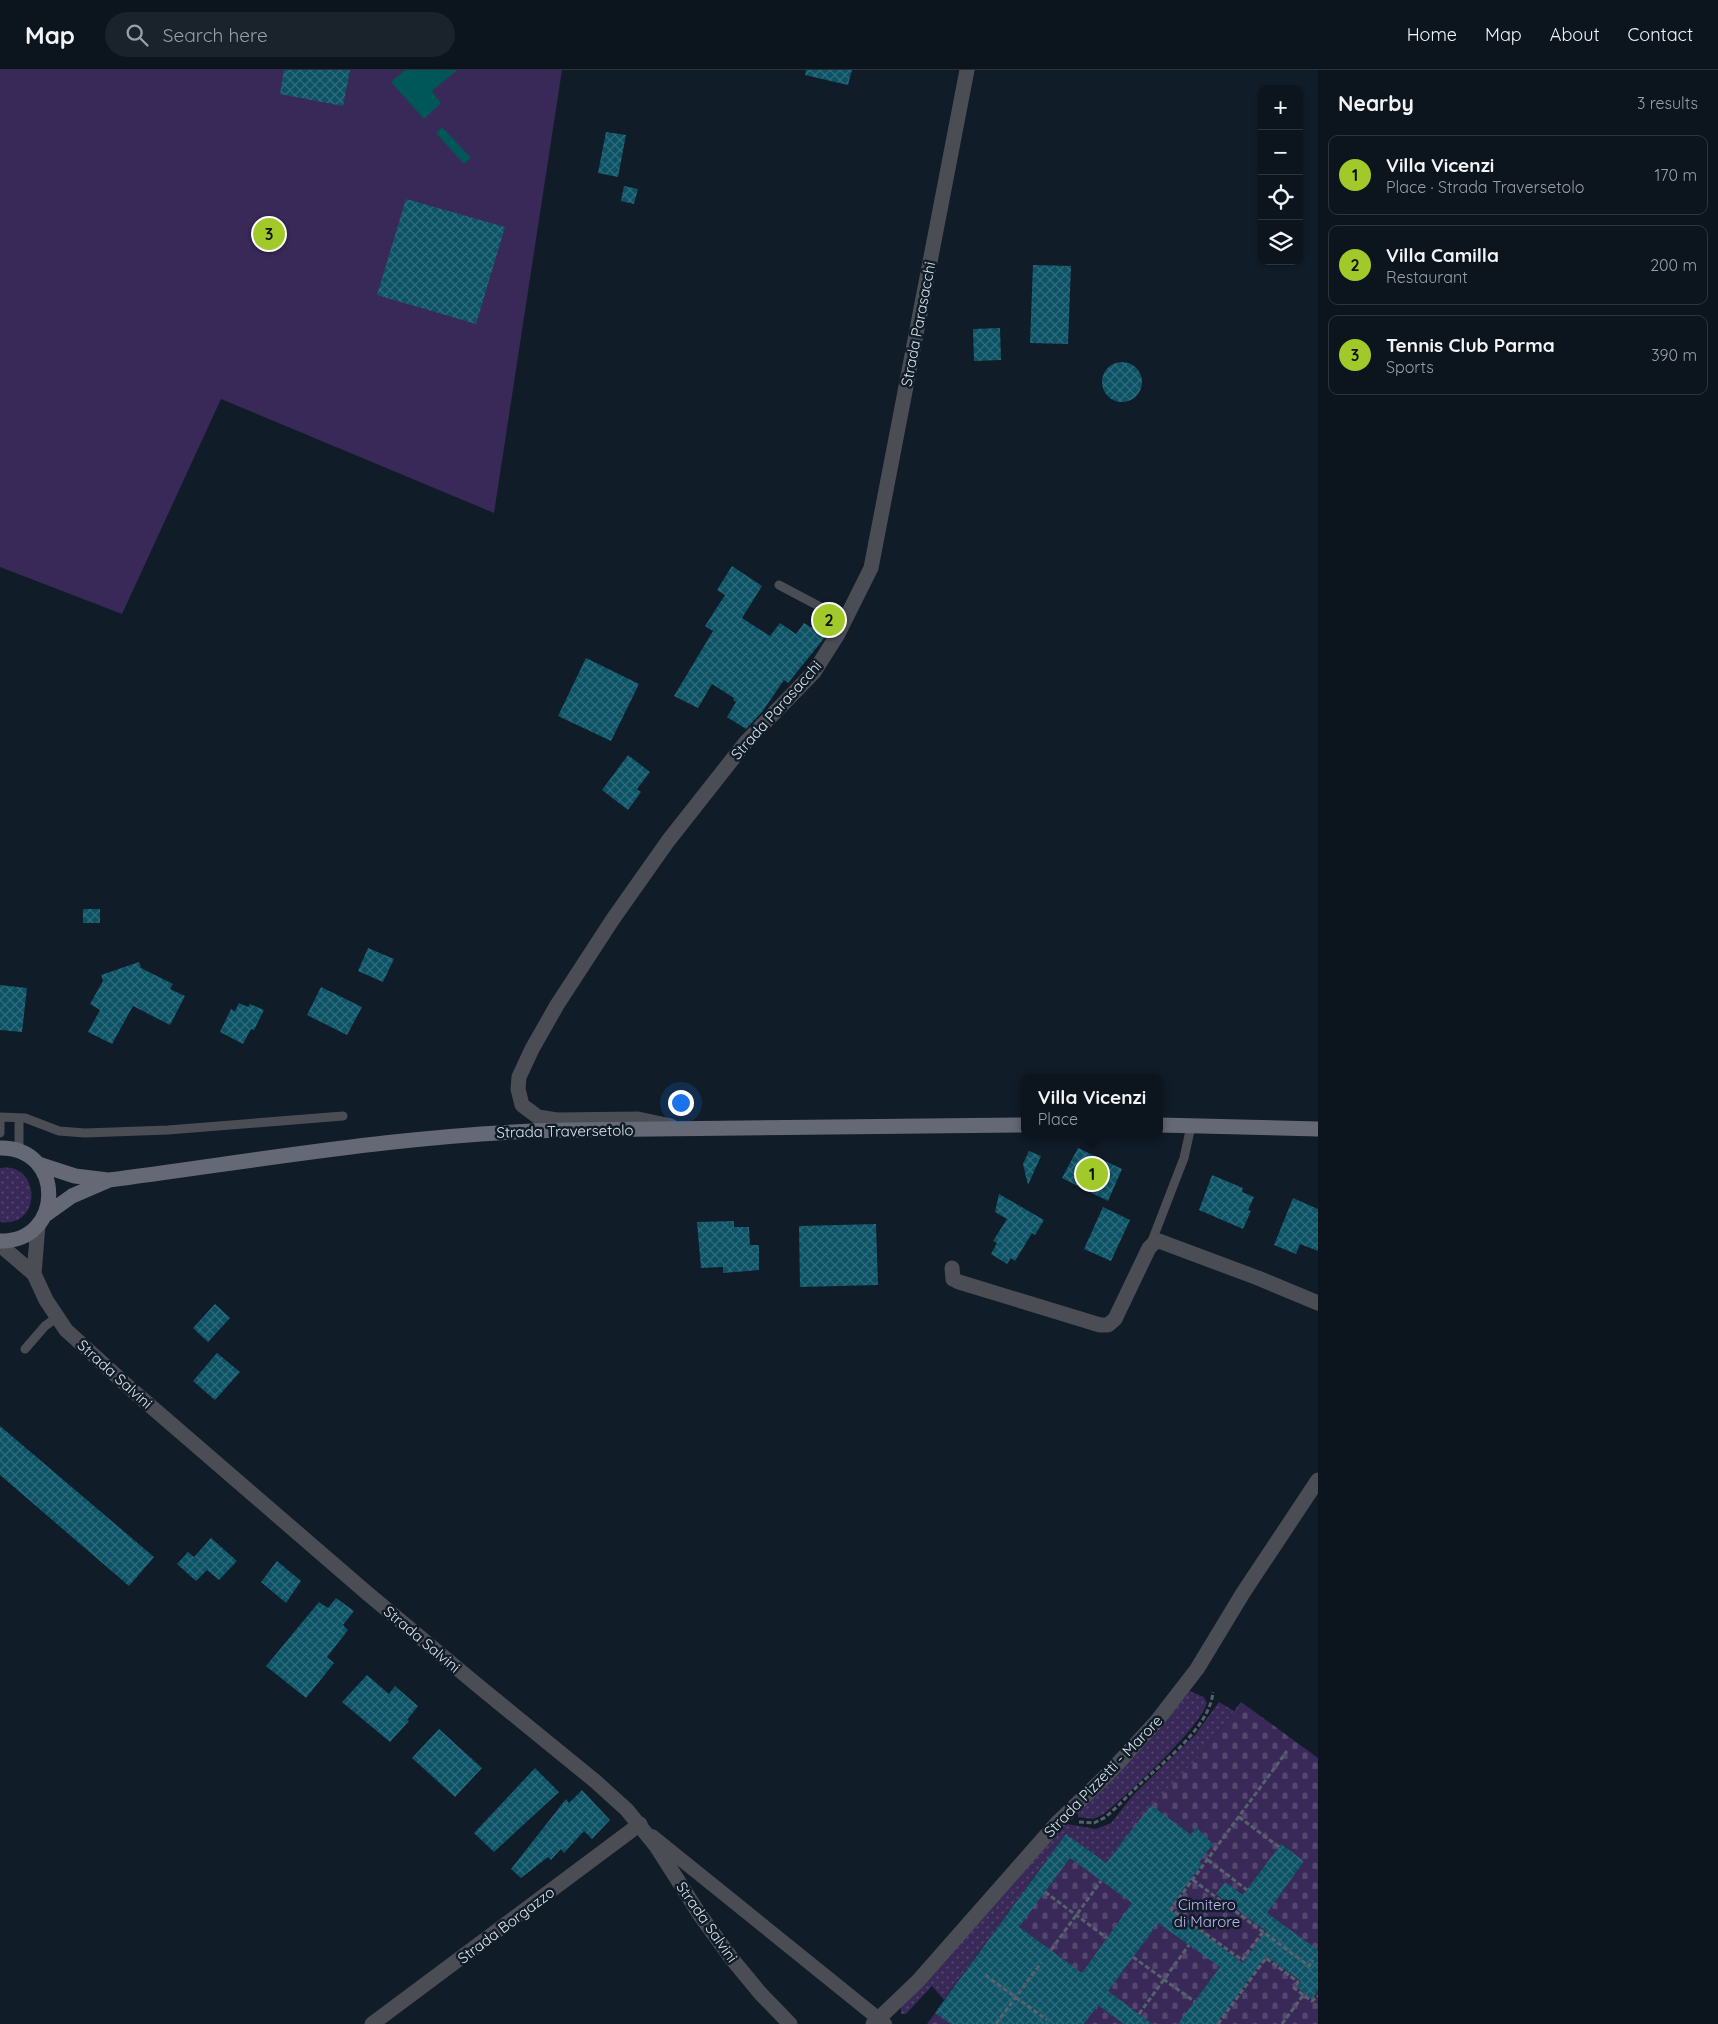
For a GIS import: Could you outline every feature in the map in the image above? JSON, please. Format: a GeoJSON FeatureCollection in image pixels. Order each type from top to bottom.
{"type":"FeatureCollection","features":[{"type":"Feature","properties":{"kind":"main road","name":"Strada Traversetolo"},"geometry":{"type":"LineString","coordinates":[[19,1150],[38,1164],[75,1176],[109,1180],[434,1136],[520,1130],[1021,1125]]}},
{"type":"Feature","properties":{"kind":"main road"},"geometry":{"type":"LineString","coordinates":[[1163,1126],[1318,1129]]}},
{"type":"Feature","properties":{"kind":"main road"},"geometry":{"type":"LineString","coordinates":[[0,1148],[19,1150]]}},
{"type":"Feature","properties":{"kind":"main road","name":"Strada Traversetolo"},"geometry":{"type":"LineString","coordinates":[[38,1164],[49,1184],[50,1195],[41,1221]]}},
{"type":"Feature","properties":{"kind":"main road","name":"Strada Traversetolo"},"geometry":{"type":"LineString","coordinates":[[0,1241],[21,1238],[72,1196],[109,1180]]}},
{"type":"Feature","properties":{"kind":"street","name":"Strada Parasacchi"},"geometry":{"type":"LineString","coordinates":[[687,1129],[638,1119],[557,1120],[538,1117],[522,1105],[518,1089],[519,1077],[532,1049],[557,1005],[618,911],[668,841],[746,742],[814,672],[845,620],[871,568],[967,70]]}},
{"type":"Feature","properties":{"kind":"street","name":"Strada Salvini"},"geometry":{"type":"LineString","coordinates":[[34,1274],[41,1221]]}},
{"type":"Feature","properties":{"kind":"street"},"geometry":{"type":"LineString","coordinates":[[952,1268],[953,1279],[959,1282],[1100,1325],[1108,1325],[1115,1319],[1149,1248],[1154,1243],[1159,1242],[1318,1304]]}},
{"type":"Feature","properties":{"kind":"street","name":"Strada Salvini"},"geometry":{"type":"LineString","coordinates":[[0,1245],[34,1274],[43,1296],[56,1318],[93,1355],[405,1625],[595,1781],[640,1824],[700,1915],[732,1959],[760,1993],[790,2024]]}},
{"type":"Feature","properties":{"kind":"street","name":"Strada Pizzetti - Marore"},"geometry":{"type":"LineString","coordinates":[[879,2022],[930,1968],[1066,1814],[1139,1741],[1186,1684],[1243,1593],[1318,1480]]}},
{"type":"Feature","properties":{"kind":"street"},"geometry":{"type":"LineString","coordinates":[[640,1824],[879,2022]]}},
{"type":"Feature","properties":{"kind":"street","name":"Strada Borgazzo"},"geometry":{"type":"LineString","coordinates":[[372,2024],[640,1824]]}},
{"type":"Feature","properties":{"kind":"lane"},"geometry":{"type":"LineString","coordinates":[[779,585],[845,620]]}},
{"type":"Feature","properties":{"kind":"lane"},"geometry":{"type":"LineString","coordinates":[[0,1133],[0,1117],[36,1121],[59,1131],[85,1133],[168,1130],[343,1116]]}},
{"type":"Feature","properties":{"kind":"lane"},"geometry":{"type":"LineString","coordinates":[[19,1118],[19,1150]]}},
{"type":"Feature","properties":{"kind":"lane"},"geometry":{"type":"LineString","coordinates":[[1149,1248],[1184,1158],[1191,1126]]}},
{"type":"Feature","properties":{"kind":"lane"},"geometry":{"type":"LineString","coordinates":[[25,1349],[45,1326],[56,1318]]}},
{"type":"Feature","properties":{"kind":"path"},"geometry":{"type":"LineString","coordinates":[[1066,1814],[1076,1821],[1088,1824],[1099,1821],[1109,1815],[1190,1736],[1207,1714],[1213,1700],[1213,1692]]}},
{"type":"Feature","properties":{"kind":"path"},"geometry":{"type":"LineString","coordinates":[[1263,1932],[1242,1960],[1172,1909],[1288,1751]]}},
{"type":"Feature","properties":{"kind":"path"},"geometry":{"type":"LineString","coordinates":[[1239,1817],[1279,1847]]}},
{"type":"Feature","properties":{"kind":"path"},"geometry":{"type":"LineString","coordinates":[[1208,1860],[1247,1890]]}},
{"type":"Feature","properties":{"kind":"path"},"geometry":{"type":"LineString","coordinates":[[1051,1950],[1102,1880]]}},
{"type":"Feature","properties":{"kind":"path"},"geometry":{"type":"LineString","coordinates":[[1193,1880],[1309,1966],[1313,1960]]}},
{"type":"Feature","properties":{"kind":"path"},"geometry":{"type":"LineString","coordinates":[[1045,1892],[1107,1938]]}},
{"type":"Feature","properties":{"kind":"path"},"geometry":{"type":"LineString","coordinates":[[1138,2014],[1189,1945]]}},
{"type":"Feature","properties":{"kind":"path"},"geometry":{"type":"LineString","coordinates":[[1133,1957],[1195,2002]]}},
{"type":"Feature","properties":{"kind":"path"},"geometry":{"type":"LineString","coordinates":[[1218,2024],[1266,1958],[1298,1982],[1294,1988],[1312,2001],[1318,1996]]}},
{"type":"Feature","properties":{"kind":"path"},"geometry":{"type":"LineString","coordinates":[[996,2024],[1041,1963]]}},
{"type":"Feature","properties":{"kind":"path"},"geometry":{"type":"LineString","coordinates":[[985,1975],[1047,2020]]}},
{"type":"Feature","properties":{"kind":"path"},"geometry":{"type":"LineString","coordinates":[[1282,2024],[1304,1994]]}},
{"type":"Feature","properties":{"kind":"green space"},"geometry":{"type":"Polygon","coordinates":[[[0,70],[562,70],[494,513],[221,399],[122,614],[0,567],[0,70]]]}},
{"type":"Feature","properties":{"kind":"green space"},"geometry":{"type":"Polygon","coordinates":[[[0,1168],[14,1169],[23,1174],[29,1184],[30,1206],[24,1215],[14,1221],[0,1222],[0,1168]]]}},
{"type":"Feature","properties":{"kind":"green space"},"geometry":{"type":"Polygon","coordinates":[[[1189,1691],[1204,1697],[1207,1703],[1201,1715],[1177,1745],[1104,1814],[1093,1819],[1078,1817],[1078,1812],[1189,1691]]]}},
{"type":"Feature","properties":{"kind":"green space"},"geometry":{"type":"Polygon","coordinates":[[[1219,1702],[1234,1711],[1196,1760],[1141,1817],[1106,1863],[1066,1834],[944,2000],[932,1986],[906,2014],[901,2014],[901,2007],[904,2002],[1016,1874],[1067,1824],[1096,1829],[1111,1823],[1134,1794],[1195,1735],[1219,1702]]]}},
{"type":"Feature","properties":{"kind":"green space","name":"Cimitero di Marore"},"geometry":{"type":"Polygon","coordinates":[[[1241,1702],[1318,1758],[1318,2024],[927,2024],[1066,1834],[1107,1863],[1140,1816],[1196,1760],[1241,1702]]]}},
{"type":"Feature","properties":{"kind":"shaded area"},"geometry":{"type":"Polygon","coordinates":[[[405,70],[457,70],[432,91],[441,103],[424,119],[391,82],[405,70]]]}},
{"type":"Feature","properties":{"kind":"shaded area"},"geometry":{"type":"Polygon","coordinates":[[[442,127],[471,158],[464,164],[436,133],[442,127]]]}},
{"type":"Feature","properties":{"kind":"building"},"geometry":{"type":"Polygon","coordinates":[[[284,70],[350,70],[343,106],[280,94],[284,70]]]}},
{"type":"Feature","properties":{"kind":"building"},"geometry":{"type":"Polygon","coordinates":[[[806,70],[852,70],[848,85],[805,75],[806,70]]]}},
{"type":"Feature","properties":{"kind":"building"},"geometry":{"type":"Polygon","coordinates":[[[606,132],[626,135],[618,177],[598,173],[606,132]]]}},
{"type":"Feature","properties":{"kind":"building"},"geometry":{"type":"Polygon","coordinates":[[[624,186],[638,189],[634,204],[621,201],[624,186]]]}},
{"type":"Feature","properties":{"kind":"building"},"geometry":{"type":"Polygon","coordinates":[[[406,199],[505,227],[476,324],[377,295],[406,199]]]}},
{"type":"Feature","properties":{"kind":"building"},"geometry":{"type":"Polygon","coordinates":[[[1033,265],[1071,266],[1068,344],[1030,343],[1033,265]]]}},
{"type":"Feature","properties":{"kind":"building"},"geometry":{"type":"Polygon","coordinates":[[[1000,328],[1001,360],[974,361],[973,329],[1000,328]]]}},
{"type":"Feature","properties":{"kind":"building"},"geometry":{"type":"Polygon","coordinates":[[[1126,362],[1133,365],[1139,371],[1142,382],[1141,390],[1133,399],[1126,402],[1118,402],[1111,399],[1103,390],[1102,378],[1105,371],[1114,363],[1126,362]]]}},
{"type":"Feature","properties":{"kind":"building"},"geometry":{"type":"Polygon","coordinates":[[[732,566],[762,586],[742,618],[770,636],[780,623],[796,634],[804,623],[826,636],[788,683],[784,680],[762,712],[746,729],[727,717],[736,702],[733,700],[734,698],[712,684],[698,708],[674,696],[713,631],[705,626],[725,595],[717,590],[732,566]]]}},
{"type":"Feature","properties":{"kind":"building"},"geometry":{"type":"Polygon","coordinates":[[[586,658],[639,684],[611,741],[558,716],[586,658]]]}},
{"type":"Feature","properties":{"kind":"building"},"geometry":{"type":"Polygon","coordinates":[[[628,755],[650,772],[637,789],[641,792],[628,810],[602,790],[628,755]]]}},
{"type":"Feature","properties":{"kind":"building"},"geometry":{"type":"Polygon","coordinates":[[[83,909],[100,909],[100,923],[83,923],[83,909]]]}},
{"type":"Feature","properties":{"kind":"building"},"geometry":{"type":"Polygon","coordinates":[[[368,948],[394,959],[383,982],[358,971],[368,948]]]}},
{"type":"Feature","properties":{"kind":"building"},"geometry":{"type":"Polygon","coordinates":[[[139,962],[141,968],[173,984],[170,989],[185,996],[170,1025],[133,1006],[112,1044],[88,1032],[100,1010],[90,1004],[103,981],[101,975],[139,962]]]}},
{"type":"Feature","properties":{"kind":"building"},"geometry":{"type":"Polygon","coordinates":[[[0,985],[27,988],[22,1032],[0,1030],[0,985]]]}},
{"type":"Feature","properties":{"kind":"building"},"geometry":{"type":"Polygon","coordinates":[[[321,987],[362,1007],[347,1035],[307,1015],[321,987]]]}},
{"type":"Feature","properties":{"kind":"building"},"geometry":{"type":"Polygon","coordinates":[[[239,1003],[248,1007],[250,1004],[264,1010],[254,1030],[251,1029],[243,1044],[220,1032],[231,1009],[235,1011],[239,1003]]]}},
{"type":"Feature","properties":{"kind":"building"},"geometry":{"type":"Polygon","coordinates":[[[1078,1148],[1122,1169],[1108,1201],[1062,1178],[1078,1148]]]}},
{"type":"Feature","properties":{"kind":"building"},"geometry":{"type":"Polygon","coordinates":[[[1029,1151],[1041,1156],[1028,1185],[1023,1164],[1029,1151]]]}},
{"type":"Feature","properties":{"kind":"building"},"geometry":{"type":"Polygon","coordinates":[[[1212,1175],[1243,1188],[1242,1192],[1254,1197],[1248,1210],[1251,1211],[1243,1229],[1199,1210],[1212,1175]]]}},
{"type":"Feature","properties":{"kind":"building"},"geometry":{"type":"Polygon","coordinates":[[[999,1194],[1044,1220],[1035,1235],[1032,1233],[1015,1261],[1011,1258],[1007,1264],[991,1254],[997,1243],[993,1241],[1007,1219],[995,1212],[999,1194]]]}},
{"type":"Feature","properties":{"kind":"building"},"geometry":{"type":"Polygon","coordinates":[[[1293,1198],[1318,1209],[1318,1251],[1300,1244],[1296,1254],[1274,1245],[1293,1198]]]}},
{"type":"Feature","properties":{"kind":"building"},"geometry":{"type":"Polygon","coordinates":[[[1103,1207],[1130,1220],[1111,1261],[1084,1249],[1103,1207]]]}},
{"type":"Feature","properties":{"kind":"building"},"geometry":{"type":"Polygon","coordinates":[[[734,1221],[734,1227],[749,1227],[750,1245],[759,1245],[759,1270],[723,1273],[723,1267],[701,1268],[697,1222],[734,1221]]]}},
{"type":"Feature","properties":{"kind":"building"},"geometry":{"type":"Polygon","coordinates":[[[876,1224],[878,1285],[800,1287],[799,1226],[876,1224]]]}},
{"type":"Feature","properties":{"kind":"building"},"geometry":{"type":"Polygon","coordinates":[[[215,1304],[230,1318],[208,1342],[193,1328],[215,1304]]]}},
{"type":"Feature","properties":{"kind":"building"},"geometry":{"type":"Polygon","coordinates":[[[217,1353],[240,1372],[215,1400],[193,1381],[217,1353]]]}},
{"type":"Feature","properties":{"kind":"building"},"geometry":{"type":"Polygon","coordinates":[[[0,1426],[154,1557],[129,1586],[0,1475],[0,1426]]]}},
{"type":"Feature","properties":{"kind":"building"},"geometry":{"type":"Polygon","coordinates":[[[211,1538],[237,1561],[219,1580],[207,1570],[196,1581],[177,1564],[188,1552],[194,1557],[211,1538]]]}},
{"type":"Feature","properties":{"kind":"building"},"geometry":{"type":"Polygon","coordinates":[[[277,1561],[301,1581],[286,1603],[261,1582],[277,1561]]]}},
{"type":"Feature","properties":{"kind":"building"},"geometry":{"type":"Polygon","coordinates":[[[336,1598],[354,1611],[343,1625],[348,1630],[327,1657],[334,1663],[306,1698],[266,1666],[319,1602],[328,1608],[336,1598]]]}},
{"type":"Feature","properties":{"kind":"building"},"geometry":{"type":"Polygon","coordinates":[[[367,1675],[389,1694],[395,1686],[418,1706],[407,1720],[409,1721],[390,1742],[342,1702],[367,1675]]]}},
{"type":"Feature","properties":{"kind":"building"},"geometry":{"type":"Polygon","coordinates":[[[439,1729],[482,1768],[455,1797],[412,1758],[439,1729]]]}},
{"type":"Feature","properties":{"kind":"building"},"geometry":{"type":"Polygon","coordinates":[[[535,1768],[559,1792],[494,1852],[474,1833],[535,1768]]]}},
{"type":"Feature","properties":{"kind":"building"},"geometry":{"type":"Polygon","coordinates":[[[582,1790],[610,1820],[592,1839],[584,1831],[564,1853],[561,1849],[551,1860],[548,1857],[521,1878],[511,1869],[566,1799],[569,1803],[582,1790]]]}},
{"type":"Feature","properties":{"kind":"building"},"geometry":{"type":"Polygon","coordinates":[[[1151,1805],[1191,1835],[1196,1827],[1213,1844],[1199,1862],[1202,1864],[1169,1909],[1243,1963],[1266,1931],[1216,1894],[1225,1882],[1243,1895],[1281,1844],[1304,1861],[1267,1913],[1318,1950],[1318,1990],[1312,1999],[1297,1987],[1301,1981],[1266,1956],[1216,2024],[1178,2024],[1220,1967],[1158,1923],[1108,1991],[1152,2024],[1124,2024],[1098,2005],[1084,2024],[951,2024],[935,2013],[1066,1834],[1106,1863],[1151,1805]],[[1070,1858],[1019,1927],[1082,1973],[1132,1903],[1070,1858]]]}},
{"type":"Feature","properties":{"kind":"place","name":"Tennis Club Parma"},"geometry":{"type":"Point","coordinates":[269,234]}},
{"type":"Feature","properties":{"kind":"place","name":"Villa Camilla"},"geometry":{"type":"Point","coordinates":[829,620]}},
{"type":"Feature","properties":{"kind":"place","name":"Villa Vicenzi"},"geometry":{"type":"Point","coordinates":[1092,1174]}}]}
